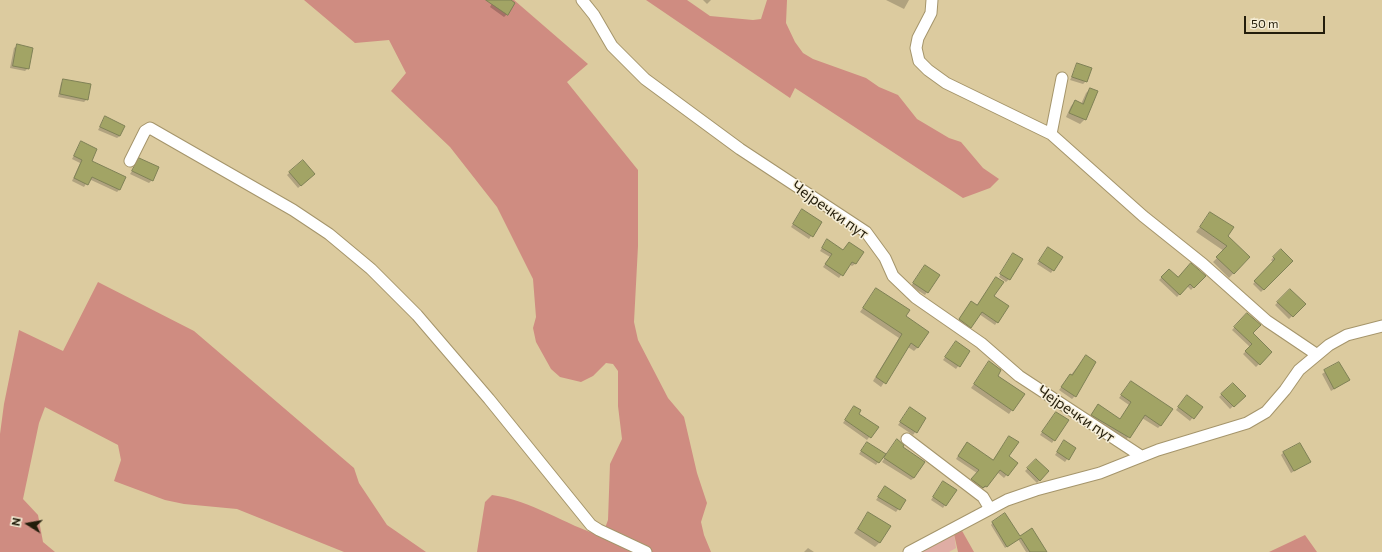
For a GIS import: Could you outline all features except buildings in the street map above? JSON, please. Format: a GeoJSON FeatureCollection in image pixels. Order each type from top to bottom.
{"type":"FeatureCollection","features":[{"type":"Feature","properties":{"kind":"street","name":"Чејречки пут"},"geometry":{"type":"LineString","coordinates":[[582,0],[594,15],[612,46],[645,79],[740,149],[866,232],[885,258],[893,276],[916,298],[981,343],[1019,376],[1140,456]]}},
{"type":"Feature","properties":{"kind":"street"},"geometry":{"type":"LineString","coordinates":[[932,0],[931,13],[918,38],[916,48],[919,61],[946,83],[1051,134],[1143,216],[1202,264],[1267,321],[1316,354]]}},
{"type":"Feature","properties":{"kind":"street"},"geometry":{"type":"LineString","coordinates":[[1051,134],[1062,78]]}},
{"type":"Feature","properties":{"kind":"street"},"geometry":{"type":"LineString","coordinates":[[130,161],[145,131],[150,128],[293,210],[329,234],[372,269],[418,315],[489,399],[591,525],[646,552]]}},
{"type":"Feature","properties":{"kind":"street","name":"Чејречки пут"},"geometry":{"type":"LineString","coordinates":[[909,552],[928,547],[1007,500],[1036,490],[1100,473],[1140,456],[1246,423],[1266,412],[1285,390],[1299,370],[1316,354],[1342,337],[1360,330],[1382,326]]}},
{"type":"Feature","properties":{"kind":"street"},"geometry":{"type":"LineString","coordinates":[[907,439],[983,497],[990,509]]}},
{"type":"Feature","properties":{"kind":"shaded area"},"geometry":{"type":"Polygon","coordinates":[[[304,0],[514,0],[588,64],[567,82],[638,170],[638,246],[634,322],[638,340],[668,398],[684,417],[697,473],[707,503],[701,522],[704,535],[711,552],[477,552],[485,502],[492,495],[534,507],[575,526],[602,536],[608,520],[610,464],[622,439],[618,406],[618,371],[613,364],[606,363],[593,376],[581,382],[560,377],[551,369],[536,342],[533,328],[536,317],[533,279],[497,207],[450,147],[391,91],[406,73],[389,40],[355,43],[304,0]]]}},
{"type":"Feature","properties":{"kind":"shaded area"},"geometry":{"type":"Polygon","coordinates":[[[646,0],[687,0],[710,16],[753,20],[761,19],[767,0],[787,0],[786,23],[795,42],[803,53],[813,59],[866,78],[879,87],[898,95],[917,119],[949,138],[961,142],[983,168],[999,179],[990,188],[963,198],[795,88],[790,98],[646,0]]]}},
{"type":"Feature","properties":{"kind":"shaded area"},"geometry":{"type":"Polygon","coordinates":[[[98,282],[194,331],[354,468],[359,483],[387,525],[426,552],[344,552],[237,509],[184,504],[165,500],[114,481],[121,460],[118,445],[45,407],[39,423],[23,499],[38,515],[43,542],[55,552],[0,552],[0,434],[4,404],[19,330],[63,351],[98,282]]]}},
{"type":"Feature","properties":{"kind":"shaded area"},"geometry":{"type":"Polygon","coordinates":[[[961,529],[974,552],[958,552],[954,534],[961,529]]]}},
{"type":"Feature","properties":{"kind":"shaded area"},"geometry":{"type":"Polygon","coordinates":[[[954,534],[956,548],[949,552],[917,552],[954,534]]]}},
{"type":"Feature","properties":{"kind":"shaded area"},"geometry":{"type":"Polygon","coordinates":[[[1305,535],[1317,552],[1269,552],[1305,535]]]}}]}
